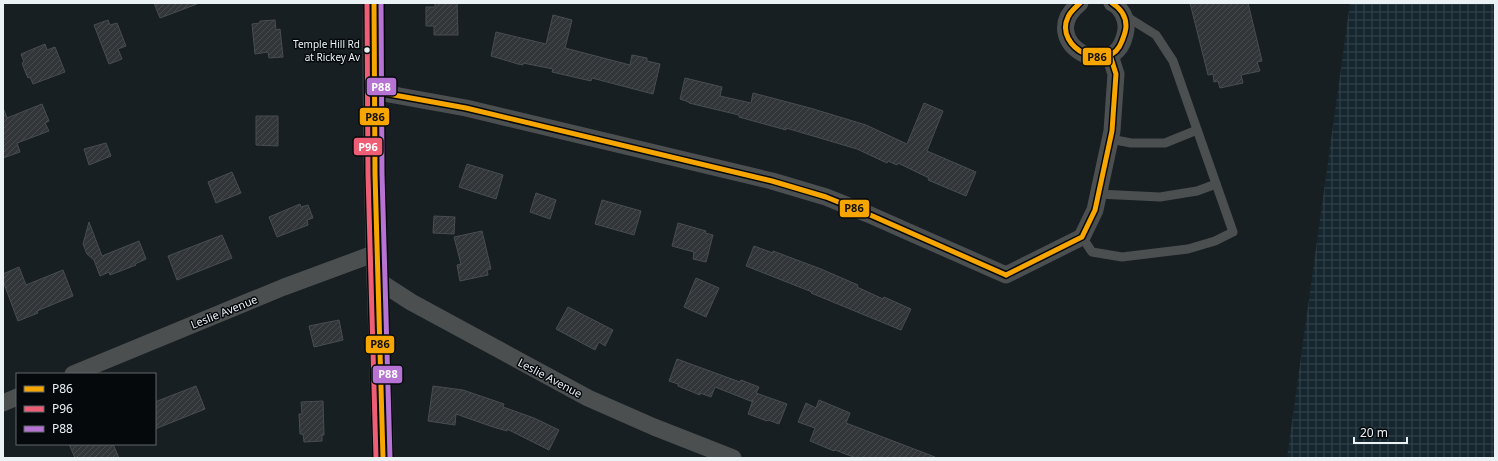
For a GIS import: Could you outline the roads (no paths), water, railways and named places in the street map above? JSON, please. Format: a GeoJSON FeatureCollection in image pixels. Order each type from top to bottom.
{"type":"FeatureCollection","features":[{"type":"Feature","properties":{"kind":"main road"},"geometry":{"type":"LineString","coordinates":[[374,3],[372,91],[376,174],[376,253],[383,458]]}},
{"type":"Feature","properties":{"kind":"street"},"geometry":{"type":"LineString","coordinates":[[1080,3],[1073,8],[1067,18],[1066,30],[1069,41],[1076,51],[1086,57],[1098,58],[1110,55],[1119,48],[1125,38],[1126,26],[1118,9]]}},
{"type":"Feature","properties":{"kind":"street"},"geometry":{"type":"LineString","coordinates":[[372,91],[466,108],[772,181],[826,197],[847,205],[1006,275],[1082,237],[1095,210],[1112,131],[1116,74],[1110,55]]}},
{"type":"Feature","properties":{"kind":"street","name":"Leslie Avenue"},"geometry":{"type":"LineString","coordinates":[[75,373],[278,290],[376,253]]}},
{"type":"Feature","properties":{"kind":"street","name":"Leslie Avenue"},"geometry":{"type":"LineString","coordinates":[[377,280],[411,302],[588,398],[654,427],[733,458]]}},
{"type":"Feature","properties":{"kind":"street"},"geometry":{"type":"LineString","coordinates":[[3,403],[16,397]]}},
{"type":"Feature","properties":{"kind":"lane"},"geometry":{"type":"LineString","coordinates":[[1082,237],[1092,252],[1122,257],[1188,249],[1215,241],[1233,232],[1173,61],[1156,35],[1118,9]]}},
{"type":"Feature","properties":{"kind":"lane"},"geometry":{"type":"LineString","coordinates":[[1110,139],[1131,143],[1165,143],[1197,130]]}},
{"type":"Feature","properties":{"kind":"lane"},"geometry":{"type":"LineString","coordinates":[[1098,194],[1160,197],[1197,191],[1216,184]]}},
{"type":"Feature","properties":{"kind":"place","name":"Temple Hill Rd at Rickey Av"},"geometry":{"type":"Point","coordinates":[367,50]}}]}
